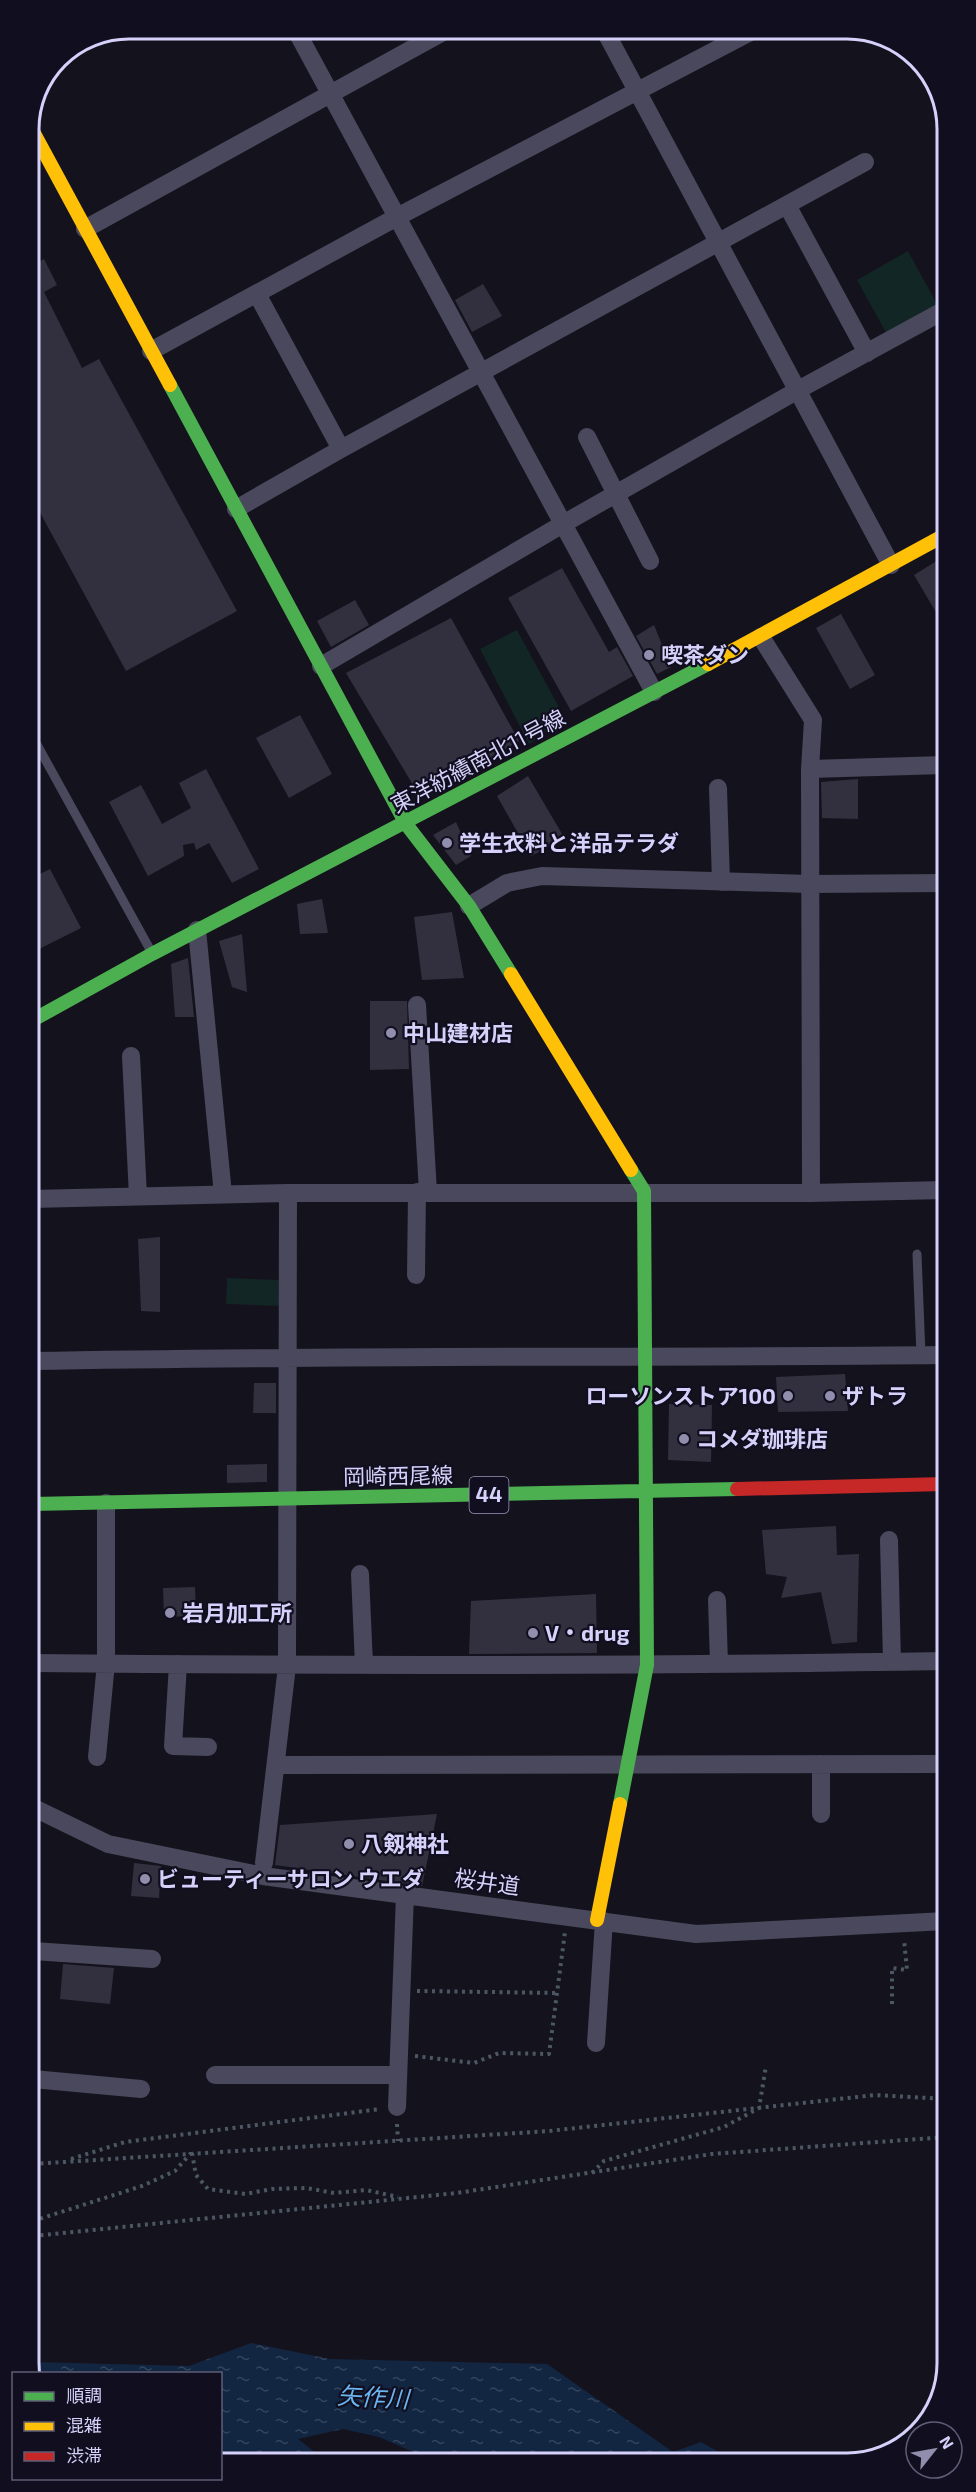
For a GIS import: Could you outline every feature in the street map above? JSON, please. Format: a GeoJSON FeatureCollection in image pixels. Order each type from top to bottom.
{"type":"FeatureCollection","features":[{"type":"Feature","properties":{"kind":"street"},"geometry":{"type":"LineString","coordinates":[[301,39],[654,692]]}},
{"type":"Feature","properties":{"kind":"street"},"geometry":{"type":"LineString","coordinates":[[85,229],[430,39]]}},
{"type":"Feature","properties":{"kind":"street"},"geometry":{"type":"LineString","coordinates":[[609,39],[891,565]]}},
{"type":"Feature","properties":{"kind":"street"},"geometry":{"type":"LineString","coordinates":[[151,351],[397,217],[737,39]]}},
{"type":"Feature","properties":{"kind":"street"},"geometry":{"type":"LineString","coordinates":[[39,143],[406,824],[469,906],[644,1191],[647,1665],[601,1921],[596,2043]]}},
{"type":"Feature","properties":{"kind":"street"},"geometry":{"type":"LineString","coordinates":[[236,509],[341,449],[865,162]]}},
{"type":"Feature","properties":{"kind":"street"},"geometry":{"type":"LineString","coordinates":[[787,205],[867,353]]}},
{"type":"Feature","properties":{"kind":"street"},"geometry":{"type":"LineString","coordinates":[[258,294],[341,449]]}},
{"type":"Feature","properties":{"kind":"street"},"geometry":{"type":"LineString","coordinates":[[321,666],[615,494],[937,314]]}},
{"type":"Feature","properties":{"kind":"street"},"geometry":{"type":"LineString","coordinates":[[587,438],[650,561]]}},
{"type":"Feature","properties":{"kind":"street","name":"東洋紡績南北11号線"},"geometry":{"type":"LineString","coordinates":[[39,1017],[197,930],[406,824],[761,637],[937,539]]}},
{"type":"Feature","properties":{"kind":"street"},"geometry":{"type":"LineString","coordinates":[[761,637],[813,720],[810,769],[811,1193]]}},
{"type":"Feature","properties":{"kind":"street"},"geometry":{"type":"LineString","coordinates":[[810,769],[937,765]]}},
{"type":"Feature","properties":{"kind":"street"},"geometry":{"type":"LineString","coordinates":[[718,788],[721,882]]}},
{"type":"Feature","properties":{"kind":"street"},"geometry":{"type":"LineString","coordinates":[[469,906],[507,883],[542,876],[810,884],[937,883]]}},
{"type":"Feature","properties":{"kind":"street"},"geometry":{"type":"LineString","coordinates":[[197,930],[223,1194]]}},
{"type":"Feature","properties":{"kind":"street"},"geometry":{"type":"LineString","coordinates":[[416,1275],[423,1192],[417,1005]]}},
{"type":"Feature","properties":{"kind":"street"},"geometry":{"type":"LineString","coordinates":[[131,1056],[138,1196]]}},
{"type":"Feature","properties":{"kind":"street"},"geometry":{"type":"LineString","coordinates":[[39,1198],[288,1193],[644,1191],[811,1193],[937,1190]]}},
{"type":"Feature","properties":{"kind":"street"},"geometry":{"type":"LineString","coordinates":[[264,1863],[287,1666],[288,1193]]}},
{"type":"Feature","properties":{"kind":"street"},"geometry":{"type":"LineString","coordinates":[[39,1361],[289,1356],[645,1358],[937,1355]]}},
{"type":"Feature","properties":{"kind":"street","name":"岡崎西尾線"},"geometry":{"type":"LineString","coordinates":[[39,1504],[937,1484]]}},
{"type":"Feature","properties":{"kind":"street"},"geometry":{"type":"LineString","coordinates":[[97,1756],[106,1664],[105,1503]]}},
{"type":"Feature","properties":{"kind":"street"},"geometry":{"type":"LineString","coordinates":[[889,1540],[892,1662]]}},
{"type":"Feature","properties":{"kind":"street"},"geometry":{"type":"LineString","coordinates":[[360,1574],[364,1665]]}},
{"type":"Feature","properties":{"kind":"street"},"geometry":{"type":"LineString","coordinates":[[717,1600],[719,1664]]}},
{"type":"Feature","properties":{"kind":"street"},"geometry":{"type":"LineString","coordinates":[[39,1663],[287,1666],[937,1661]]}},
{"type":"Feature","properties":{"kind":"street"},"geometry":{"type":"LineString","coordinates":[[178,1664],[173,1746],[208,1747]]}},
{"type":"Feature","properties":{"kind":"street"},"geometry":{"type":"LineString","coordinates":[[821,1764],[821,1814]]}},
{"type":"Feature","properties":{"kind":"street"},"geometry":{"type":"LineString","coordinates":[[276,1765],[937,1764]]}},
{"type":"Feature","properties":{"kind":"street","name":"桜井道"},"geometry":{"type":"LineString","coordinates":[[39,1810],[108,1844],[263,1876],[696,1934],[937,1921]]}},
{"type":"Feature","properties":{"kind":"street"},"geometry":{"type":"LineString","coordinates":[[397,2107],[405,1895]]}},
{"type":"Feature","properties":{"kind":"street"},"geometry":{"type":"LineString","coordinates":[[39,1952],[152,1959]]}},
{"type":"Feature","properties":{"kind":"street"},"geometry":{"type":"LineString","coordinates":[[214,2074],[398,2075]]}},
{"type":"Feature","properties":{"kind":"street"},"geometry":{"type":"LineString","coordinates":[[39,2080],[141,2089]]}},
{"type":"Feature","properties":{"kind":"lane"},"geometry":{"type":"LineString","coordinates":[[39,748],[152,954]]}},
{"type":"Feature","properties":{"kind":"lane"},"geometry":{"type":"LineString","coordinates":[[917,1254],[921,1355]]}},
{"type":"Feature","properties":{"kind":"path"},"geometry":{"type":"LineString","coordinates":[[399,2054],[474,2063],[499,2053],[549,2054],[567,1917]]}},
{"type":"Feature","properties":{"kind":"path"},"geometry":{"type":"LineString","coordinates":[[892,2004],[892,1968],[907,1970],[903,1922]]}},
{"type":"Feature","properties":{"kind":"path"},"geometry":{"type":"LineString","coordinates":[[401,1990],[557,1993]]}},
{"type":"Feature","properties":{"kind":"path"},"geometry":{"type":"LineString","coordinates":[[759,2108],[766,2066]]}},
{"type":"Feature","properties":{"kind":"path"},"geometry":{"type":"LineString","coordinates":[[39,2164],[549,2131],[875,2095],[937,2098]]}},
{"type":"Feature","properties":{"kind":"path"},"geometry":{"type":"LineString","coordinates":[[63,2162],[125,2142],[397,2107]]}},
{"type":"Feature","properties":{"kind":"path"},"geometry":{"type":"LineString","coordinates":[[592,2173],[604,2161],[724,2127],[759,2108]]}},
{"type":"Feature","properties":{"kind":"path"},"geometry":{"type":"LineString","coordinates":[[39,2235],[457,2193],[712,2154],[937,2138]]}},
{"type":"Feature","properties":{"kind":"path"},"geometry":{"type":"LineString","coordinates":[[192,2153],[196,2175],[208,2189],[245,2194],[272,2189],[306,2188],[334,2193],[366,2190],[404,2198]]}},
{"type":"Feature","properties":{"kind":"path"},"geometry":{"type":"LineString","coordinates":[[39,2220],[142,2186],[175,2171],[192,2153]]}},
{"type":"Feature","properties":{"kind":"green space"},"geometry":{"type":"Polygon","coordinates":[[[908,251],[937,307],[888,336],[857,280],[908,251]]]}},
{"type":"Feature","properties":{"kind":"green space"},"geometry":{"type":"Polygon","coordinates":[[[517,630],[566,720],[529,744],[480,649],[517,630]]]}},
{"type":"Feature","properties":{"kind":"green space"},"geometry":{"type":"Polygon","coordinates":[[[227,1278],[282,1280],[281,1306],[226,1304],[227,1278]]]}},
{"type":"Feature","properties":{"kind":"water","name":"矢作川"},"geometry":{"type":"Polygon","coordinates":[[[251,2343],[330,2359],[547,2364],[673,2452],[701,2442],[720,2453],[416,2453],[379,2437],[343,2429],[298,2439],[316,2453],[222,2453],[222,2372],[40,2372],[39,2362],[189,2366],[251,2343]]]}},
{"type":"Feature","properties":{"kind":"building"},"geometry":{"type":"Polygon","coordinates":[[[44,259],[57,285],[44,292],[82,368],[99,359],[237,611],[126,671],[39,511],[39,262],[44,259]]]}},
{"type":"Feature","properties":{"kind":"building"},"geometry":{"type":"Polygon","coordinates":[[[483,284],[502,316],[472,332],[455,300],[483,284]]]}},
{"type":"Feature","properties":{"kind":"building"},"geometry":{"type":"Polygon","coordinates":[[[937,561],[937,614],[914,575],[937,561]]]}},
{"type":"Feature","properties":{"kind":"building"},"geometry":{"type":"Polygon","coordinates":[[[562,568],[609,652],[617,647],[633,676],[571,711],[508,598],[562,568]]]}},
{"type":"Feature","properties":{"kind":"building"},"geometry":{"type":"Polygon","coordinates":[[[355,600],[369,625],[331,647],[317,621],[355,600]]]}},
{"type":"Feature","properties":{"kind":"building"},"geometry":{"type":"Polygon","coordinates":[[[841,614],[875,675],[850,689],[816,628],[841,614]]]}},
{"type":"Feature","properties":{"kind":"building"},"geometry":{"type":"Polygon","coordinates":[[[451,618],[519,741],[482,763],[479,759],[416,790],[346,673],[451,618]]]}},
{"type":"Feature","properties":{"kind":"building"},"geometry":{"type":"Polygon","coordinates":[[[654,625],[671,667],[657,674],[636,636],[654,625]]]}},
{"type":"Feature","properties":{"kind":"building"},"geometry":{"type":"Polygon","coordinates":[[[300,715],[332,774],[289,798],[256,738],[300,715]]]}},
{"type":"Feature","properties":{"kind":"building"},"geometry":{"type":"Polygon","coordinates":[[[206,769],[259,869],[232,883],[209,843],[196,850],[194,843],[183,845],[184,856],[148,876],[109,802],[141,785],[162,824],[191,808],[179,783],[206,769]]]}},
{"type":"Feature","properties":{"kind":"building"},"geometry":{"type":"Polygon","coordinates":[[[528,776],[565,839],[531,856],[497,796],[528,776]]]}},
{"type":"Feature","properties":{"kind":"building"},"geometry":{"type":"Polygon","coordinates":[[[858,779],[858,819],[822,818],[821,782],[858,779]]]}},
{"type":"Feature","properties":{"kind":"building"},"geometry":{"type":"Polygon","coordinates":[[[456,822],[471,856],[456,865],[433,835],[456,822]]]}},
{"type":"Feature","properties":{"kind":"building"},"geometry":{"type":"Polygon","coordinates":[[[50,869],[81,928],[39,949],[39,874],[50,869]]]}},
{"type":"Feature","properties":{"kind":"building"},"geometry":{"type":"Polygon","coordinates":[[[322,899],[328,933],[300,934],[297,904],[322,899]]]}},
{"type":"Feature","properties":{"kind":"building"},"geometry":{"type":"Polygon","coordinates":[[[452,912],[464,978],[422,980],[414,917],[452,912]]]}},
{"type":"Feature","properties":{"kind":"building"},"geometry":{"type":"Polygon","coordinates":[[[242,934],[247,992],[232,987],[219,941],[242,934]]]}},
{"type":"Feature","properties":{"kind":"building"},"geometry":{"type":"Polygon","coordinates":[[[188,958],[194,1017],[175,1017],[171,964],[188,958]]]}},
{"type":"Feature","properties":{"kind":"building"},"geometry":{"type":"Polygon","coordinates":[[[370,1001],[407,1001],[409,1069],[370,1070],[370,1001]]]}},
{"type":"Feature","properties":{"kind":"building"},"geometry":{"type":"Polygon","coordinates":[[[160,1237],[160,1312],[141,1311],[138,1239],[160,1237]]]}},
{"type":"Feature","properties":{"kind":"building"},"geometry":{"type":"Polygon","coordinates":[[[845,1374],[848,1411],[778,1412],[776,1377],[845,1374]]]}},
{"type":"Feature","properties":{"kind":"building"},"geometry":{"type":"Polygon","coordinates":[[[254,1383],[276,1383],[276,1413],[253,1413],[254,1383]]]}},
{"type":"Feature","properties":{"kind":"building"},"geometry":{"type":"Polygon","coordinates":[[[669,1404],[712,1405],[711,1462],[668,1460],[669,1404]]]}},
{"type":"Feature","properties":{"kind":"building"},"geometry":{"type":"Polygon","coordinates":[[[267,1464],[267,1482],[227,1483],[227,1465],[267,1464]]]}},
{"type":"Feature","properties":{"kind":"building"},"geometry":{"type":"Polygon","coordinates":[[[836,1526],[837,1555],[859,1554],[857,1642],[832,1644],[821,1592],[781,1598],[787,1577],[766,1574],[762,1530],[836,1526]]]}},
{"type":"Feature","properties":{"kind":"building"},"geometry":{"type":"Polygon","coordinates":[[[195,1587],[196,1616],[164,1617],[163,1588],[195,1587]]]}},
{"type":"Feature","properties":{"kind":"building","name":"V・drug"},"geometry":{"type":"Polygon","coordinates":[[[596,1594],[597,1653],[469,1654],[471,1601],[596,1594]]]}},
{"type":"Feature","properties":{"kind":"building","name":"八剱神社"},"geometry":{"type":"Polygon","coordinates":[[[437,1814],[422,1886],[275,1865],[280,1825],[437,1814]]]}},
{"type":"Feature","properties":{"kind":"building"},"geometry":{"type":"Polygon","coordinates":[[[134,1863],[161,1866],[159,1898],[131,1896],[134,1863]]]}},
{"type":"Feature","properties":{"kind":"building"},"geometry":{"type":"Polygon","coordinates":[[[63,1964],[114,1968],[110,2004],[60,1999],[63,1964]]]}},
{"type":"Feature","properties":{"kind":"traffic: fast"},"geometry":{"type":"LineString","coordinates":[[170,385],[406,824],[469,906],[511,974]]}},
{"type":"Feature","properties":{"kind":"traffic: fast"},"geometry":{"type":"LineString","coordinates":[[39,1017],[152,954],[708,664]]}},
{"type":"Feature","properties":{"kind":"traffic: fast"},"geometry":{"type":"LineString","coordinates":[[620,1804],[647,1665],[644,1191],[631,1170]]}},
{"type":"Feature","properties":{"kind":"traffic: fast"},"geometry":{"type":"LineString","coordinates":[[39,1504],[737,1489]]}},
{"type":"Feature","properties":{"kind":"traffic: slow"},"geometry":{"type":"LineString","coordinates":[[39,143],[170,385]]}},
{"type":"Feature","properties":{"kind":"traffic: slow"},"geometry":{"type":"LineString","coordinates":[[708,664],[937,539]]}},
{"type":"Feature","properties":{"kind":"traffic: slow"},"geometry":{"type":"LineString","coordinates":[[511,974],[631,1170]]}},
{"type":"Feature","properties":{"kind":"traffic: slow"},"geometry":{"type":"LineString","coordinates":[[597,1920],[620,1804]]}},
{"type":"Feature","properties":{"kind":"traffic: jam"},"geometry":{"type":"LineString","coordinates":[[737,1489],[937,1484]]}},
{"type":"Feature","properties":{"kind":"place","name":"喫茶ダン"},"geometry":{"type":"Point","coordinates":[649,655]}},
{"type":"Feature","properties":{"kind":"place","name":"学生衣料と洋品テラダ"},"geometry":{"type":"Point","coordinates":[447,843]}},
{"type":"Feature","properties":{"kind":"place","name":"中山建材店"},"geometry":{"type":"Point","coordinates":[391,1033]}},
{"type":"Feature","properties":{"kind":"place","name":"ローソンストア100"},"geometry":{"type":"Point","coordinates":[788,1396]}},
{"type":"Feature","properties":{"kind":"place","name":"ザトラ"},"geometry":{"type":"Point","coordinates":[830,1396]}},
{"type":"Feature","properties":{"kind":"place","name":"コメダ珈琲店"},"geometry":{"type":"Point","coordinates":[684,1439]}},
{"type":"Feature","properties":{"kind":"place","name":"岩月加工所"},"geometry":{"type":"Point","coordinates":[170,1613]}},
{"type":"Feature","properties":{"kind":"place","name":"V・drug"},"geometry":{"type":"Point","coordinates":[533,1633]}},
{"type":"Feature","properties":{"kind":"place","name":"八剱神社"},"geometry":{"type":"Point","coordinates":[349,1844]}},
{"type":"Feature","properties":{"kind":"place","name":"ビューティーサロン ウエダ"},"geometry":{"type":"Point","coordinates":[145,1879]}}]}
